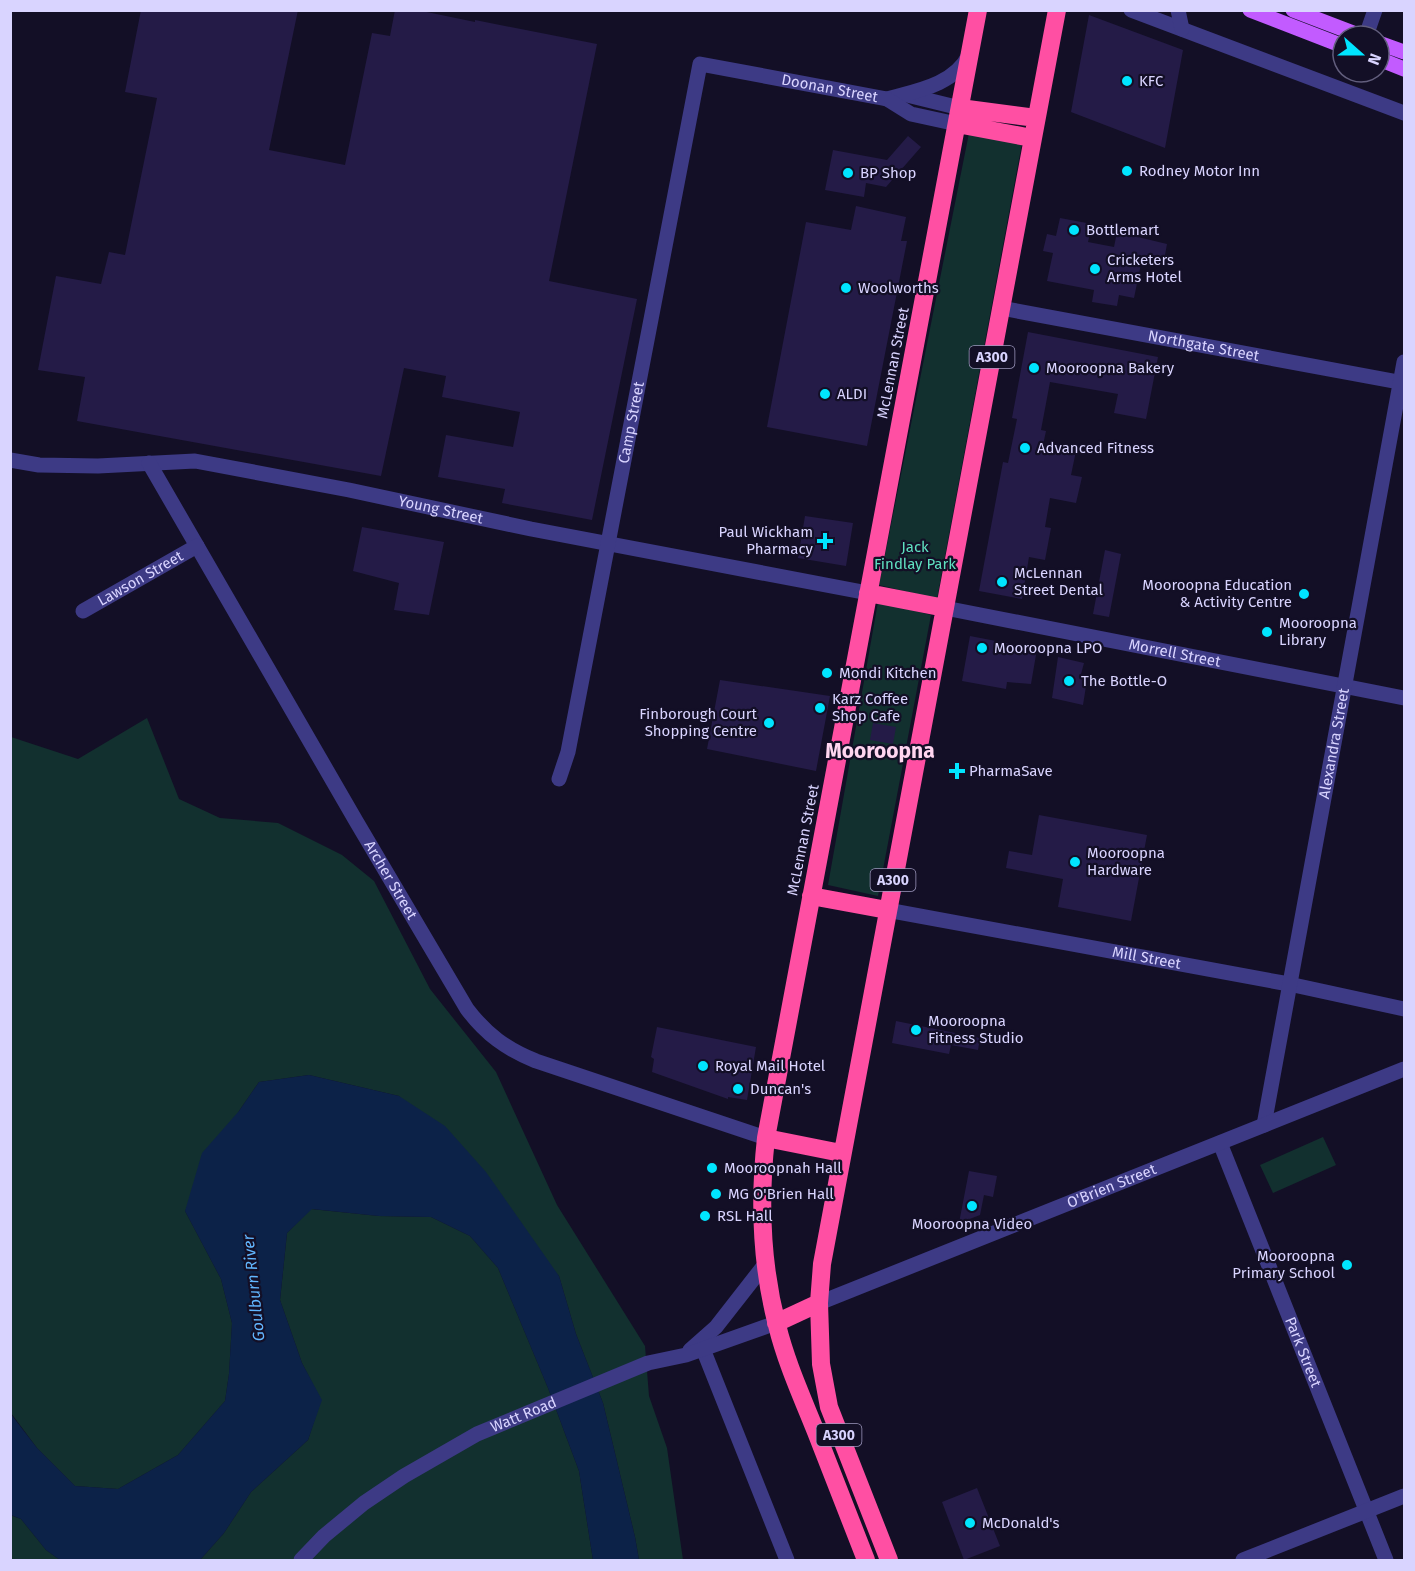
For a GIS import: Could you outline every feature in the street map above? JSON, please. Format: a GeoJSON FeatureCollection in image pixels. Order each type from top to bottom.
{"type":"FeatureCollection","features":[{"type":"Feature","properties":{"kind":"highway","name":"McLennan Street"},"geometry":{"type":"LineString","coordinates":[[866,1560],[797,1384],[776,1323],[762,1226],[761,1183],[766,1138],[978,10]]}},
{"type":"Feature","properties":{"kind":"highway","name":"A300"},"geometry":{"type":"LineString","coordinates":[[889,1560],[829,1407],[821,1364],[819,1303],[822,1264],[1057,10]]}},
{"type":"Feature","properties":{"kind":"highway"},"geometry":{"type":"LineString","coordinates":[[958,116],[1036,118]]}},
{"type":"Feature","properties":{"kind":"highway"},"geometry":{"type":"LineString","coordinates":[[958,116],[1032,138]]}},
{"type":"Feature","properties":{"kind":"highway"},"geometry":{"type":"LineString","coordinates":[[868,593],[945,608]]}},
{"type":"Feature","properties":{"kind":"highway"},"geometry":{"type":"LineString","coordinates":[[811,896],[888,910]]}},
{"type":"Feature","properties":{"kind":"highway"},"geometry":{"type":"LineString","coordinates":[[766,1138],[841,1153]]}},
{"type":"Feature","properties":{"kind":"highway"},"geometry":{"type":"LineString","coordinates":[[776,1323],[819,1303]]}},
{"type":"Feature","properties":{"kind":"main road"},"geometry":{"type":"LineString","coordinates":[[1250,10],[1331,41]]}},
{"type":"Feature","properties":{"kind":"main road"},"geometry":{"type":"LineString","coordinates":[[1293,10],[1331,24]]}},
{"type":"Feature","properties":{"kind":"street"},"geometry":{"type":"LineString","coordinates":[[1131,10],[1404,113]]}},
{"type":"Feature","properties":{"kind":"street"},"geometry":{"type":"LineString","coordinates":[[1178,10],[1182,29]]}},
{"type":"Feature","properties":{"kind":"street"},"geometry":{"type":"LineString","coordinates":[[1366,24],[1375,10]]}},
{"type":"Feature","properties":{"kind":"street"},"geometry":{"type":"LineString","coordinates":[[887,99],[928,88],[949,77],[963,65],[971,49]]}},
{"type":"Feature","properties":{"kind":"street","name":"Doonan Street"},"geometry":{"type":"LineString","coordinates":[[700,64],[887,99],[911,114],[958,116]]}},
{"type":"Feature","properties":{"kind":"street","name":"Camp Street"},"geometry":{"type":"LineString","coordinates":[[560,779],[568,752],[700,64]]}},
{"type":"Feature","properties":{"kind":"street"},"geometry":{"type":"LineString","coordinates":[[904,95],[958,116]]}},
{"type":"Feature","properties":{"kind":"street","name":"Northgate Street"},"geometry":{"type":"LineString","coordinates":[[1001,308],[1402,383]]}},
{"type":"Feature","properties":{"kind":"street","name":"Alexandra Street"},"geometry":{"type":"LineString","coordinates":[[1264,1125],[1288,984],[1402,383],[1404,362]]}},
{"type":"Feature","properties":{"kind":"street","name":"Young Street"},"geometry":{"type":"LineString","coordinates":[[10,460],[39,465],[98,466],[189,461],[232,467],[531,529],[868,593]]}},
{"type":"Feature","properties":{"kind":"street","name":"Archer Street"},"geometry":{"type":"LineString","coordinates":[[149,463],[467,1009],[487,1033],[509,1049],[536,1061],[766,1138]]}},
{"type":"Feature","properties":{"kind":"street","name":"Lawson Street"},"geometry":{"type":"LineString","coordinates":[[83,612],[197,546]]}},
{"type":"Feature","properties":{"kind":"street","name":"Morrell Street"},"geometry":{"type":"LineString","coordinates":[[945,608],[1404,698]]}},
{"type":"Feature","properties":{"kind":"street","name":"Mill Street"},"geometry":{"type":"LineString","coordinates":[[888,910],[1288,984],[1404,1008]]}},
{"type":"Feature","properties":{"kind":"street","name":"O'Brien Street"},"geometry":{"type":"LineString","coordinates":[[819,1303],[1404,1069]]}},
{"type":"Feature","properties":{"kind":"street","name":"Park Street"},"geometry":{"type":"LineString","coordinates":[[1220,1143],[1386,1560]]}},
{"type":"Feature","properties":{"kind":"street"},"geometry":{"type":"LineString","coordinates":[[679,1356],[702,1341],[716,1327],[766,1263]]}},
{"type":"Feature","properties":{"kind":"street","name":"Watt Road"},"geometry":{"type":"LineString","coordinates":[[301,1560],[324,1536],[364,1503],[477,1434],[645,1364],[704,1349],[776,1323]]}},
{"type":"Feature","properties":{"kind":"street"},"geometry":{"type":"LineString","coordinates":[[704,1349],[788,1560]]}},
{"type":"Feature","properties":{"kind":"street"},"geometry":{"type":"LineString","coordinates":[[1243,1560],[1404,1496]]}},
{"type":"Feature","properties":{"kind":"green space","name":"Jack Findlay Park"},"geometry":{"type":"Polygon","coordinates":[[[969,133],[1022,143],[937,599],[879,585],[969,133]]]}},
{"type":"Feature","properties":{"kind":"green space","name":"Jack Findlay Park"},"geometry":{"type":"Polygon","coordinates":[[[878,602],[931,615],[878,896],[828,885],[878,602]]]}},
{"type":"Feature","properties":{"kind":"green space"},"geometry":{"type":"Polygon","coordinates":[[[147,718],[179,799],[220,818],[278,823],[342,855],[374,881],[430,989],[496,1072],[557,1205],[645,1346],[649,1396],[667,1448],[683,1560],[639,1560],[603,1403],[576,1334],[559,1276],[399,1096],[309,1075],[259,1082],[239,1111],[185,1211],[221,1279],[232,1323],[225,1401],[178,1455],[118,1489],[75,1486],[37,1448],[11,1413],[11,737],[78,759],[147,718]]]}},
{"type":"Feature","properties":{"kind":"green space"},"geometry":{"type":"Polygon","coordinates":[[[1323,1137],[1336,1165],[1273,1193],[1260,1165],[1323,1137]]]}},
{"type":"Feature","properties":{"kind":"green space"},"geometry":{"type":"Polygon","coordinates":[[[311,1209],[379,1216],[431,1217],[470,1236],[498,1268],[548,1388],[579,1471],[593,1560],[200,1560],[224,1533],[251,1492],[308,1440],[321,1400],[302,1363],[280,1300],[287,1233],[311,1209]]]}},
{"type":"Feature","properties":{"kind":"green space"},"geometry":{"type":"Polygon","coordinates":[[[10,1515],[21,1519],[46,1550],[60,1560],[11,1560],[10,1515]]]}},
{"type":"Feature","properties":{"kind":"water","name":"Goulburn River"},"geometry":{"type":"Polygon","coordinates":[[[309,1075],[399,1096],[445,1126],[486,1172],[559,1276],[576,1334],[603,1403],[639,1560],[593,1560],[579,1471],[548,1388],[498,1268],[470,1236],[431,1217],[379,1216],[312,1209],[287,1233],[280,1300],[302,1363],[322,1400],[308,1440],[251,1492],[224,1533],[200,1560],[60,1560],[46,1550],[21,1519],[11,1515],[10,1413],[37,1448],[75,1486],[118,1489],[178,1455],[225,1401],[232,1323],[221,1279],[185,1211],[202,1153],[239,1111],[259,1082],[309,1075]]]}},
{"type":"Feature","properties":{"kind":"building"},"geometry":{"type":"Polygon","coordinates":[[[141,10],[298,10],[269,150],[345,165],[372,33],[390,36],[395,10],[417,10],[597,44],[549,281],[637,299],[592,520],[502,503],[505,489],[438,477],[446,435],[513,447],[520,412],[442,397],[446,376],[404,368],[381,476],[77,421],[85,377],[38,370],[56,276],[101,284],[109,252],[125,255],[157,98],[125,92],[141,10]]]}},
{"type":"Feature","properties":{"kind":"building","name":"KFC"},"geometry":{"type":"Polygon","coordinates":[[[1089,15],[1183,50],[1165,148],[1071,112],[1089,15]]]}},
{"type":"Feature","properties":{"kind":"building"},"geometry":{"type":"Polygon","coordinates":[[[908,136],[921,147],[886,187],[866,183],[864,197],[825,190],[833,150],[887,160],[908,136]]]}},
{"type":"Feature","properties":{"kind":"building"},"geometry":{"type":"Polygon","coordinates":[[[856,206],[906,217],[901,241],[907,241],[867,446],[767,427],[806,222],[851,230],[856,206]]]}},
{"type":"Feature","properties":{"kind":"building","name":"Cricketers Arms Hotel"},"geometry":{"type":"Polygon","coordinates":[[[1060,218],[1092,224],[1088,242],[1114,247],[1117,232],[1167,244],[1163,266],[1141,264],[1134,298],[1119,295],[1117,306],[1092,302],[1094,290],[1047,281],[1053,253],[1043,251],[1047,234],[1056,236],[1060,218]]]}},
{"type":"Feature","properties":{"kind":"building"},"geometry":{"type":"Polygon","coordinates":[[[1028,332],[1158,357],[1146,419],[1114,413],[1118,394],[1050,382],[1041,430],[1046,431],[1043,445],[1076,451],[1071,475],[1082,477],[1076,503],[1050,498],[1045,527],[1051,528],[1045,560],[1029,557],[1022,599],[979,591],[1003,462],[1008,463],[1017,419],[1012,418],[1028,332]]]}},
{"type":"Feature","properties":{"kind":"building","name":"Paul Wickham Pharmacy"},"geometry":{"type":"Polygon","coordinates":[[[805,516],[853,523],[846,566],[798,558],[805,516]]]}},
{"type":"Feature","properties":{"kind":"building"},"geometry":{"type":"Polygon","coordinates":[[[362,527],[444,542],[429,615],[394,610],[399,583],[353,571],[362,527]]]}},
{"type":"Feature","properties":{"kind":"building"},"geometry":{"type":"Polygon","coordinates":[[[1105,550],[1121,554],[1109,617],[1093,614],[1105,550]]]}},
{"type":"Feature","properties":{"kind":"building"},"geometry":{"type":"Polygon","coordinates":[[[970,636],[1037,649],[1031,684],[1007,682],[1006,689],[962,681],[970,636]]]}},
{"type":"Feature","properties":{"kind":"building","name":"The Bottle-O"},"geometry":{"type":"Polygon","coordinates":[[[1058,657],[1084,663],[1080,678],[1087,680],[1083,705],[1052,698],[1058,657]]]}},
{"type":"Feature","properties":{"kind":"building","name":"Finborough Court Shopping Centre"},"geometry":{"type":"Polygon","coordinates":[[[720,680],[830,696],[816,771],[707,749],[720,680]]]}},
{"type":"Feature","properties":{"kind":"building"},"geometry":{"type":"Polygon","coordinates":[[[873,723],[896,727],[893,744],[870,740],[873,723]]]}},
{"type":"Feature","properties":{"kind":"building","name":"Mooroopna Hardware"},"geometry":{"type":"Polygon","coordinates":[[[1039,815],[1147,835],[1131,921],[1058,907],[1063,879],[1006,868],[1009,851],[1032,855],[1039,815]]]}},
{"type":"Feature","properties":{"kind":"building","name":"Mooroopna Fitness Studio"},"geometry":{"type":"Polygon","coordinates":[[[896,1021],[980,1038],[978,1050],[951,1045],[949,1054],[892,1043],[896,1021]]]}},
{"type":"Feature","properties":{"kind":"building","name":"Royal Mail Hotel"},"geometry":{"type":"Polygon","coordinates":[[[657,1027],[756,1047],[747,1100],[728,1097],[728,1099],[652,1072],[654,1059],[651,1057],[657,1027]]]}},
{"type":"Feature","properties":{"kind":"building","name":"Mooroopna Video"},"geometry":{"type":"Polygon","coordinates":[[[969,1171],[997,1176],[993,1197],[984,1195],[980,1215],[959,1223],[969,1171]]]}},
{"type":"Feature","properties":{"kind":"building","name":"McDonald's"},"geometry":{"type":"Polygon","coordinates":[[[977,1488],[1000,1546],[964,1560],[942,1502],[977,1488]]]}},
{"type":"Feature","properties":{"kind":"place","name":"KFC"},"geometry":{"type":"Point","coordinates":[1127,81]}},
{"type":"Feature","properties":{"kind":"place","name":"Rodney Motor Inn"},"geometry":{"type":"Point","coordinates":[1127,171]}},
{"type":"Feature","properties":{"kind":"place","name":"BP Shop"},"geometry":{"type":"Point","coordinates":[848,173]}},
{"type":"Feature","properties":{"kind":"place","name":"Bottlemart"},"geometry":{"type":"Point","coordinates":[1074,230]}},
{"type":"Feature","properties":{"kind":"place","name":"Cricketers Arms Hotel"},"geometry":{"type":"Point","coordinates":[1095,269]}},
{"type":"Feature","properties":{"kind":"place","name":"Woolworths"},"geometry":{"type":"Point","coordinates":[846,288]}},
{"type":"Feature","properties":{"kind":"place","name":"Mooroopna Bakery"},"geometry":{"type":"Point","coordinates":[1034,368]}},
{"type":"Feature","properties":{"kind":"place","name":"ALDI"},"geometry":{"type":"Point","coordinates":[825,394]}},
{"type":"Feature","properties":{"kind":"place","name":"Advanced Fitness"},"geometry":{"type":"Point","coordinates":[1025,448]}},
{"type":"Feature","properties":{"kind":"place","name":"Paul Wickham Pharmacy"},"geometry":{"type":"Point","coordinates":[825,541]}},
{"type":"Feature","properties":{"kind":"place","name":"McLennan Street Dental"},"geometry":{"type":"Point","coordinates":[1002,582]}},
{"type":"Feature","properties":{"kind":"place","name":"Mooroopna Education & Activity Centre"},"geometry":{"type":"Point","coordinates":[1304,594]}},
{"type":"Feature","properties":{"kind":"place","name":"Mooroopna Library"},"geometry":{"type":"Point","coordinates":[1267,632]}},
{"type":"Feature","properties":{"kind":"place","name":"Mooroopna LPO"},"geometry":{"type":"Point","coordinates":[982,648]}},
{"type":"Feature","properties":{"kind":"place","name":"Mondi Kitchen"},"geometry":{"type":"Point","coordinates":[827,673]}},
{"type":"Feature","properties":{"kind":"place","name":"The Bottle-O"},"geometry":{"type":"Point","coordinates":[1069,681]}},
{"type":"Feature","properties":{"kind":"place","name":"Karz Coffee Shop Cafe"},"geometry":{"type":"Point","coordinates":[820,708]}},
{"type":"Feature","properties":{"kind":"place","name":"Finborough Court Shopping Centre"},"geometry":{"type":"Point","coordinates":[769,723]}},
{"type":"Feature","properties":{"kind":"place","name":"PharmaSave"},"geometry":{"type":"Point","coordinates":[957,771]}},
{"type":"Feature","properties":{"kind":"place","name":"Mooroopna Hardware"},"geometry":{"type":"Point","coordinates":[1075,862]}},
{"type":"Feature","properties":{"kind":"place","name":"Mooroopna Fitness Studio"},"geometry":{"type":"Point","coordinates":[916,1030]}},
{"type":"Feature","properties":{"kind":"place","name":"Royal Mail Hotel"},"geometry":{"type":"Point","coordinates":[703,1066]}},
{"type":"Feature","properties":{"kind":"place","name":"Duncan's"},"geometry":{"type":"Point","coordinates":[738,1089]}},
{"type":"Feature","properties":{"kind":"place","name":"Mooroopnah Hall"},"geometry":{"type":"Point","coordinates":[712,1168]}},
{"type":"Feature","properties":{"kind":"place","name":"MG O'Brien Hall"},"geometry":{"type":"Point","coordinates":[716,1194]}},
{"type":"Feature","properties":{"kind":"place","name":"Mooroopna Video"},"geometry":{"type":"Point","coordinates":[972,1206]}},
{"type":"Feature","properties":{"kind":"place","name":"RSL Hall"},"geometry":{"type":"Point","coordinates":[705,1216]}},
{"type":"Feature","properties":{"kind":"place","name":"Mooroopna Primary School"},"geometry":{"type":"Point","coordinates":[1347,1265]}},
{"type":"Feature","properties":{"kind":"place","name":"McDonald's"},"geometry":{"type":"Point","coordinates":[970,1523]}},
{"type":"Feature","properties":{"kind":"district","name":"Mooroopna"},"geometry":{"type":"Point","coordinates":[880,751]}}]}
